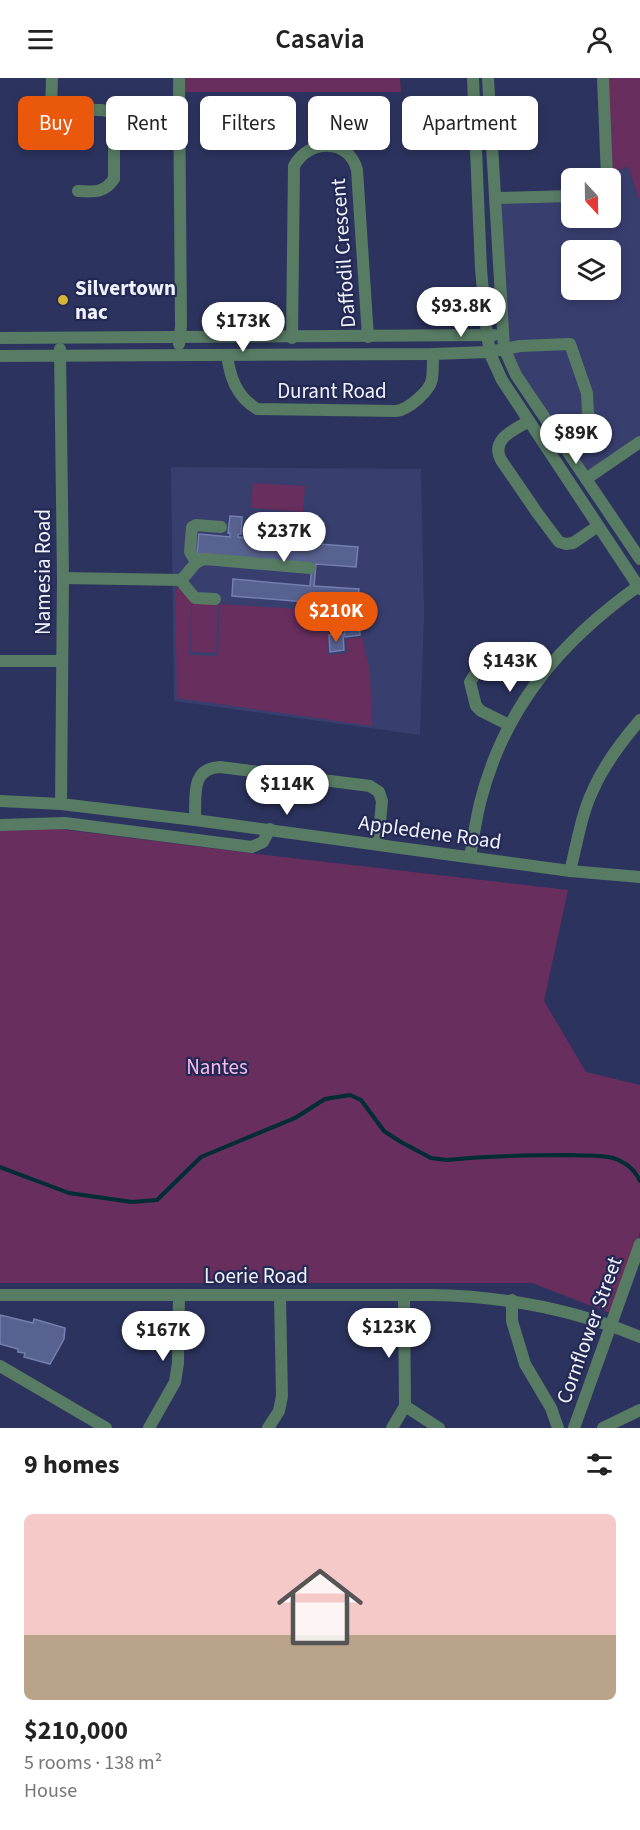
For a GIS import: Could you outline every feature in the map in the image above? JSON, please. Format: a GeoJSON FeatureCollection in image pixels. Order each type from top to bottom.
{"type":"FeatureCollection","features":[{"type":"Feature","properties":{"kind":"street"},"geometry":{"type":"LineString","coordinates":[[51,96],[52,78]]}},
{"type":"Feature","properties":{"kind":"street"},"geometry":{"type":"LineString","coordinates":[[178,355],[180,338],[179,78]]}},
{"type":"Feature","properties":{"kind":"street"},"geometry":{"type":"LineString","coordinates":[[470,857],[485,783],[498,747],[537,680],[585,628],[639,587],[502,380],[489,352],[481,269],[473,78]]}},
{"type":"Feature","properties":{"kind":"street"},"geometry":{"type":"LineString","coordinates":[[488,78],[504,348],[516,375],[640,559]]}},
{"type":"Feature","properties":{"kind":"street"},"geometry":{"type":"LineString","coordinates":[[603,78],[608,168]]}},
{"type":"Feature","properties":{"kind":"street"},"geometry":{"type":"LineString","coordinates":[[78,191],[101,192],[114,179],[115,116],[111,110],[94,110]]}},
{"type":"Feature","properties":{"kind":"street","name":"Daffodil Crescent"},"geometry":{"type":"LineString","coordinates":[[292,338],[294,166],[305,152],[323,146],[339,147],[355,161],[368,337]]}},
{"type":"Feature","properties":{"kind":"street"},"geometry":{"type":"LineString","coordinates":[[496,198],[561,196]]}},
{"type":"Feature","properties":{"kind":"street"},"geometry":{"type":"LineString","coordinates":[[0,338],[330,338],[503,335]]}},
{"type":"Feature","properties":{"kind":"street"},"geometry":{"type":"LineString","coordinates":[[329,354],[330,338]]}},
{"type":"Feature","properties":{"kind":"street","name":"Namesia Road"},"geometry":{"type":"LineString","coordinates":[[60,339],[65,824]]}},
{"type":"Feature","properties":{"kind":"street","name":"Durant Road"},"geometry":{"type":"LineString","coordinates":[[0,356],[433,354],[489,352],[504,348],[570,344],[587,393],[588,413],[594,435]]}},
{"type":"Feature","properties":{"kind":"street","name":"Durant Road"},"geometry":{"type":"LineString","coordinates":[[226,355],[230,378],[234,386],[257,409],[396,411],[409,407],[430,385],[433,354]]}},
{"type":"Feature","properties":{"kind":"street"},"geometry":{"type":"LineString","coordinates":[[529,421],[509,433],[499,445],[499,455],[507,469],[559,542],[573,543],[598,526]]}},
{"type":"Feature","properties":{"kind":"street"},"geometry":{"type":"LineString","coordinates":[[586,479],[640,442]]}},
{"type":"Feature","properties":{"kind":"street"},"geometry":{"type":"LineString","coordinates":[[196,562],[190,552],[192,527],[196,525],[220,527]]}},
{"type":"Feature","properties":{"kind":"street"},"geometry":{"type":"LineString","coordinates":[[63,578],[180,580],[186,576],[196,562],[205,559],[310,568]]}},
{"type":"Feature","properties":{"kind":"street"},"geometry":{"type":"LineString","coordinates":[[180,580],[195,598],[215,599]]}},
{"type":"Feature","properties":{"kind":"street"},"geometry":{"type":"LineString","coordinates":[[509,725],[481,711],[476,706],[470,682],[483,662],[503,657],[513,661],[537,680]]}},
{"type":"Feature","properties":{"kind":"street"},"geometry":{"type":"LineString","coordinates":[[0,661],[62,661]]}},
{"type":"Feature","properties":{"kind":"street"},"geometry":{"type":"LineString","coordinates":[[570,871],[583,816],[592,791],[622,741],[640,720]]}},
{"type":"Feature","properties":{"kind":"street"},"geometry":{"type":"LineString","coordinates":[[195,819],[197,782],[200,773],[209,767],[220,766],[370,786],[379,792],[382,801],[378,844]]}},
{"type":"Feature","properties":{"kind":"street","name":"Appledene Road"},"geometry":{"type":"LineString","coordinates":[[0,801],[64,805],[195,819],[570,871],[640,877]]}},
{"type":"Feature","properties":{"kind":"street"},"geometry":{"type":"LineString","coordinates":[[0,825],[65,824],[252,847],[263,842],[270,829]]}},
{"type":"Feature","properties":{"kind":"street","name":"Cornflower Street"},"geometry":{"type":"LineString","coordinates":[[574,1428],[640,1244]]}},
{"type":"Feature","properties":{"kind":"street","name":"Loerie Road"},"geometry":{"type":"LineString","coordinates":[[0,1295],[456,1295],[541,1305],[640,1336]]}},
{"type":"Feature","properties":{"kind":"street"},"geometry":{"type":"LineString","coordinates":[[392,1428],[405,1406],[404,1295]]}},
{"type":"Feature","properties":{"kind":"street"},"geometry":{"type":"LineString","coordinates":[[149,1428],[175,1382],[178,1363],[179,1296]]}},
{"type":"Feature","properties":{"kind":"street"},"geometry":{"type":"LineString","coordinates":[[268,1428],[279,1410],[282,1396],[280,1296]]}},
{"type":"Feature","properties":{"kind":"street"},"geometry":{"type":"LineString","coordinates":[[512,1300],[512,1321],[525,1364],[551,1408],[558,1428]]}},
{"type":"Feature","properties":{"kind":"street"},"geometry":{"type":"LineString","coordinates":[[0,1366],[106,1428]]}},
{"type":"Feature","properties":{"kind":"street"},"geometry":{"type":"LineString","coordinates":[[405,1406],[439,1428]]}},
{"type":"Feature","properties":{"kind":"street"},"geometry":{"type":"LineString","coordinates":[[603,1428],[640,1410]]}},
{"type":"Feature","properties":{"kind":"shaded area"},"geometry":{"type":"Polygon","coordinates":[[[628,167],[640,202],[640,442],[586,479],[504,348],[496,198],[561,196],[561,228],[621,228],[621,169],[628,167]]]}},
{"type":"Feature","properties":{"kind":"shaded area"},"geometry":{"type":"Polygon","coordinates":[[[171,467],[421,469],[424,614],[420,735],[174,701],[171,467]]]}},
{"type":"Feature","properties":{"kind":"green space"},"geometry":{"type":"Polygon","coordinates":[[[180,78],[400,78],[401,92],[180,92],[180,78]]]}},
{"type":"Feature","properties":{"kind":"green space"},"geometry":{"type":"Polygon","coordinates":[[[603,78],[640,78],[640,202],[628,167],[608,168],[603,78]]]}},
{"type":"Feature","properties":{"kind":"green space"},"geometry":{"type":"Polygon","coordinates":[[[253,483],[305,486],[303,512],[251,508],[253,483]]]}},
{"type":"Feature","properties":{"kind":"green space"},"geometry":{"type":"Polygon","coordinates":[[[177,587],[191,600],[190,655],[218,656],[220,604],[329,611],[328,652],[330,655],[347,653],[346,639],[362,637],[370,671],[372,726],[177,698],[175,588],[177,587]]]}},
{"type":"Feature","properties":{"kind":"green space"},"geometry":{"type":"Polygon","coordinates":[[[192,601],[218,602],[216,653],[191,652],[192,601]]]}},
{"type":"Feature","properties":{"kind":"green space","name":"Nantes"},"geometry":{"type":"Polygon","coordinates":[[[0,829],[60,829],[568,890],[544,1001],[586,1072],[640,1085],[640,1232],[615,1315],[532,1283],[0,1283],[0,829]]]}},
{"type":"Feature","properties":{"kind":"building"},"geometry":{"type":"Polygon","coordinates":[[[230,516],[242,517],[241,534],[238,534],[238,537],[263,539],[264,529],[269,529],[269,527],[287,529],[287,539],[281,539],[281,541],[311,543],[311,522],[324,523],[322,541],[319,540],[319,544],[358,547],[356,567],[316,564],[314,586],[359,589],[357,606],[232,596],[233,579],[310,586],[312,564],[197,554],[199,534],[230,537],[228,533],[230,516]]]}},
{"type":"Feature","properties":{"kind":"building"},"geometry":{"type":"Polygon","coordinates":[[[359,619],[360,635],[345,637],[343,621],[359,619]]]}},
{"type":"Feature","properties":{"kind":"building"},"geometry":{"type":"Polygon","coordinates":[[[343,634],[344,650],[330,652],[329,635],[343,634]]]}},
{"type":"Feature","properties":{"kind":"building"},"geometry":{"type":"Polygon","coordinates":[[[0,1315],[33,1323],[34,1319],[65,1328],[64,1339],[50,1364],[24,1357],[25,1353],[18,1352],[18,1349],[0,1344],[0,1315]]]}},
{"type":"Feature","properties":{"kind":"waterway"},"geometry":{"type":"LineString","coordinates":[[0,1167],[69,1193],[132,1202],[157,1200],[201,1157],[295,1118],[325,1099],[350,1095],[361,1100],[384,1131],[431,1158],[447,1160],[525,1156],[603,1156],[626,1164],[636,1173],[640,1181]]}},
{"type":"Feature","properties":{"kind":"place","name":"Silvertown nac"},"geometry":{"type":"Point","coordinates":[63,300]}}]}
